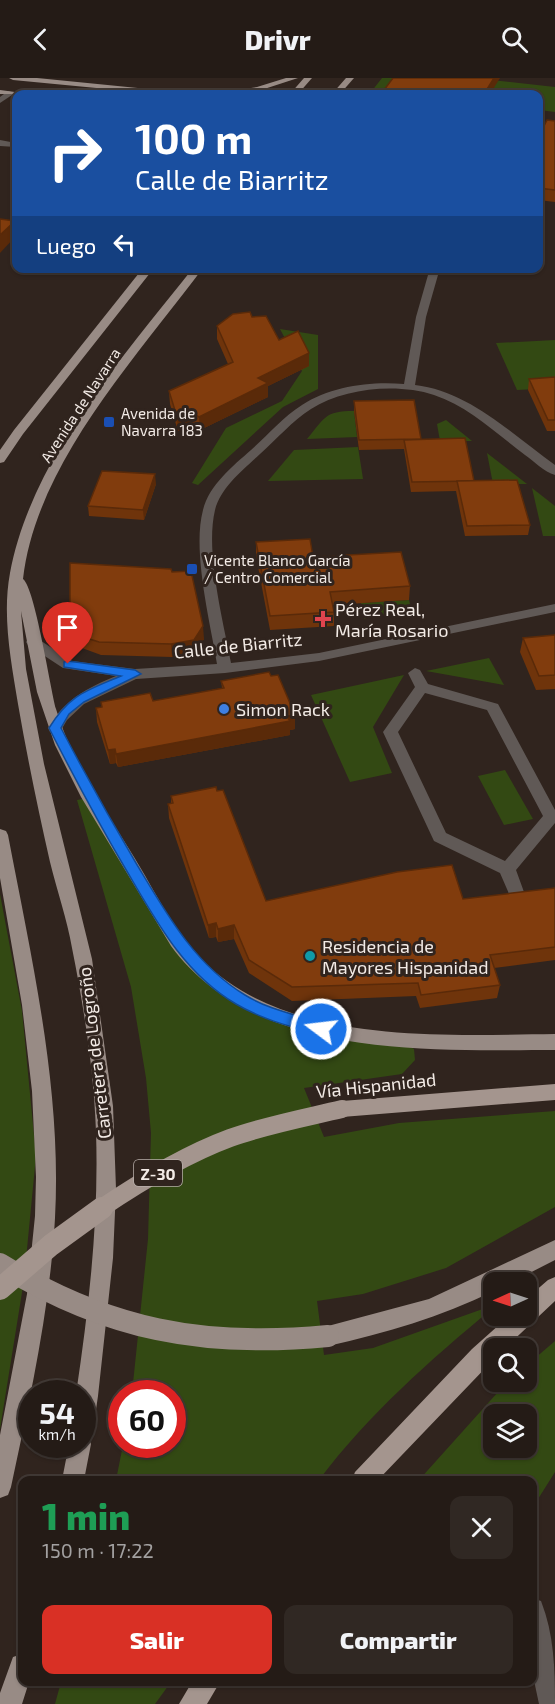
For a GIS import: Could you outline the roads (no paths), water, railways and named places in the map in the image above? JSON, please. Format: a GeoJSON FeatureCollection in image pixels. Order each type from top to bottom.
{"type":"FeatureCollection","features":[{"type":"Feature","properties":{"kind":"highway","name":"Vía Hispanidad"},"geometry":{"type":"LineString","coordinates":[[0,1289],[101,1208],[151,1177],[227,1139],[283,1122],[342,1109],[555,1092]]}},
{"type":"Feature","properties":{"kind":"highway"},"geometry":{"type":"LineString","coordinates":[[537,1303],[555,1287]]}},
{"type":"Feature","properties":{"kind":"highway"},"geometry":{"type":"LineString","coordinates":[[367,1476],[512,1326]]}},
{"type":"Feature","properties":{"kind":"highway"},"geometry":{"type":"LineString","coordinates":[[192,1704],[204,1686]]}},
{"type":"Feature","properties":{"kind":"main road"},"geometry":{"type":"LineString","coordinates":[[0,92],[10,93],[13,87],[5,78]]}},
{"type":"Feature","properties":{"kind":"main road"},"geometry":{"type":"LineString","coordinates":[[13,78],[136,90]]}},
{"type":"Feature","properties":{"kind":"main road"},"geometry":{"type":"LineString","coordinates":[[247,90],[294,78]]}},
{"type":"Feature","properties":{"kind":"main road"},"geometry":{"type":"LineString","coordinates":[[298,90],[308,78]]}},
{"type":"Feature","properties":{"kind":"main road"},"geometry":{"type":"LineString","coordinates":[[340,90],[350,78]]}},
{"type":"Feature","properties":{"kind":"main road","name":"Avenida de Navarra"},"geometry":{"type":"LineString","coordinates":[[0,459],[18,432],[145,273]]}},
{"type":"Feature","properties":{"kind":"main road","name":"Avenida de Navarra"},"geometry":{"type":"LineString","coordinates":[[17,573],[28,532],[43,493],[59,461],[131,355],[194,273]]}},
{"type":"Feature","properties":{"kind":"main road"},"geometry":{"type":"LineString","coordinates":[[17,573],[27,606],[33,642],[55,728],[88,792],[169,929],[196,965],[240,999],[274,1016],[321,1029],[366,1036],[555,1042]]}},
{"type":"Feature","properties":{"kind":"main road","name":"Carretera de Logroño"},"geometry":{"type":"LineString","coordinates":[[17,573],[14,606],[17,660],[34,762],[82,955],[98,1052],[106,1152],[104,1252],[90,1380]]}},
{"type":"Feature","properties":{"kind":"main road"},"geometry":{"type":"LineString","coordinates":[[0,835],[36,1031],[42,1088],[46,1178],[42,1263],[29,1355],[0,1487]]}},
{"type":"Feature","properties":{"kind":"main road"},"geometry":{"type":"LineString","coordinates":[[0,1264],[24,1280],[85,1309],[140,1326],[193,1337],[265,1341],[328,1336],[429,1309],[491,1283],[555,1250]]}},
{"type":"Feature","properties":{"kind":"main road"},"geometry":{"type":"LineString","coordinates":[[74,1476],[77,1458]]}},
{"type":"Feature","properties":{"kind":"main road"},"geometry":{"type":"LineString","coordinates":[[9,1704],[18,1678]]}},
{"type":"Feature","properties":{"kind":"street"},"geometry":{"type":"LineString","coordinates":[[0,101],[10,93]]}},
{"type":"Feature","properties":{"kind":"street"},"geometry":{"type":"LineString","coordinates":[[409,388],[421,317],[434,273]]}},
{"type":"Feature","properties":{"kind":"street"},"geometry":{"type":"LineString","coordinates":[[225,668],[207,540],[208,511],[212,499],[232,475],[304,408],[326,397],[362,388],[409,388],[434,392],[459,402],[555,471]]}},
{"type":"Feature","properties":{"kind":"street","name":"Calle de Biarritz"},"geometry":{"type":"LineString","coordinates":[[33,642],[57,660],[68,664],[135,674],[225,668],[319,657],[555,608]]}},
{"type":"Feature","properties":{"kind":"street","name":"Calle de Biarritz"},"geometry":{"type":"LineString","coordinates":[[55,728],[65,711],[80,699],[135,674]]}},
{"type":"Feature","properties":{"kind":"street"},"geometry":{"type":"LineString","coordinates":[[507,869],[552,817],[493,707],[418,680],[390,732],[440,837],[507,869],[516,892]]}},
{"type":"Feature","properties":{"kind":"street"},"geometry":{"type":"LineString","coordinates":[[396,782],[412,779]]}},
{"type":"Feature","properties":{"kind":"street"},"geometry":{"type":"LineString","coordinates":[[537,1634],[552,1704]]}},
{"type":"Feature","properties":{"kind":"place","name":"Avenida de Navarra 183"},"geometry":{"type":"Point","coordinates":[109,422]}},
{"type":"Feature","properties":{"kind":"place","name":"Vicente Blanco García / Centro Comercial"},"geometry":{"type":"Point","coordinates":[192,569]}},
{"type":"Feature","properties":{"kind":"place","name":"Pérez Real, María Rosario"},"geometry":{"type":"Point","coordinates":[323,619]}},
{"type":"Feature","properties":{"kind":"place","name":"Simon Rack"},"geometry":{"type":"Point","coordinates":[224,709]}},
{"type":"Feature","properties":{"kind":"place","name":"Residencia de Mayores Hispanidad"},"geometry":{"type":"Point","coordinates":[310,956]}}]}
